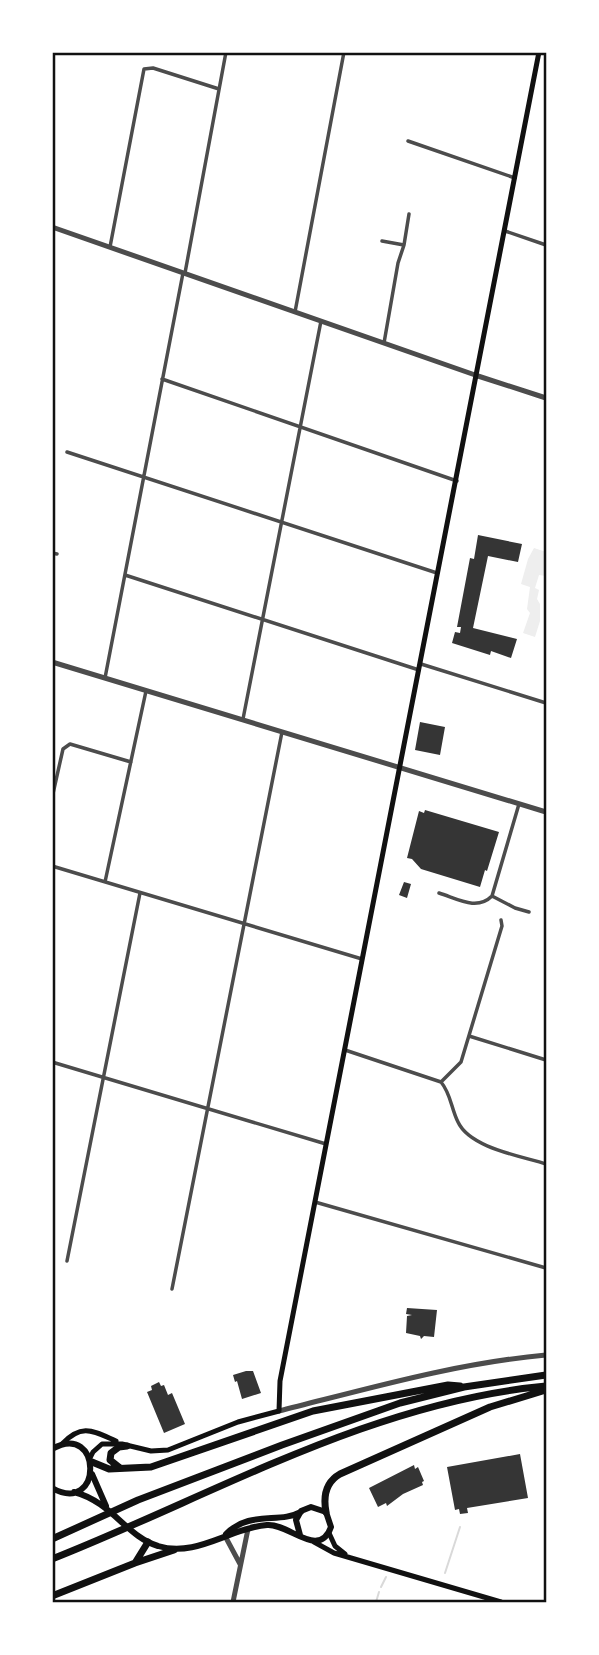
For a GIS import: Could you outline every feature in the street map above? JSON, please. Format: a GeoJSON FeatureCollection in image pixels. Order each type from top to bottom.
{"type":"FeatureCollection","features":[{"type":"Feature","properties":{"kind":"highway"},"geometry":{"type":"LineString","coordinates":[[52,1539],[138,1500],[374,1413],[464,1387],[547,1375]]}},
{"type":"Feature","properties":{"kind":"highway"},"geometry":{"type":"LineString","coordinates":[[91,1460],[109,1469],[151,1467],[313,1411],[448,1385],[464,1387]]}},
{"type":"Feature","properties":{"kind":"highway"},"geometry":{"type":"LineString","coordinates":[[326,1512],[324,1495],[332,1478],[490,1407],[547,1388]]}},
{"type":"Feature","properties":{"kind":"highway"},"geometry":{"type":"LineString","coordinates":[[52,1559],[335,1437],[431,1405],[515,1389],[547,1388]]}},
{"type":"Feature","properties":{"kind":"highway"},"geometry":{"type":"LineString","coordinates":[[124,1469],[110,1460],[111,1453],[125,1445]]}},
{"type":"Feature","properties":{"kind":"highway"},"geometry":{"type":"LineString","coordinates":[[135,1563],[148,1542]]}},
{"type":"Feature","properties":{"kind":"highway"},"geometry":{"type":"LineString","coordinates":[[52,1596],[174,1550]]}},
{"type":"Feature","properties":{"kind":"main road"},"geometry":{"type":"LineString","coordinates":[[106,1507],[92,1474],[91,1460],[93,1452],[102,1444],[125,1445],[151,1451],[168,1450],[238,1422],[279,1410],[280,1381],[478,376],[539,52]]}},
{"type":"Feature","properties":{"kind":"main road"},"geometry":{"type":"LineString","coordinates":[[53,1448],[77,1432],[86,1430],[125,1445]]}},
{"type":"Feature","properties":{"kind":"main road"},"geometry":{"type":"LineString","coordinates":[[62,1444],[78,1446],[91,1460]]}},
{"type":"Feature","properties":{"kind":"main road"},"geometry":{"type":"LineString","coordinates":[[74,1492],[84,1487],[92,1474]]}},
{"type":"Feature","properties":{"kind":"main road"},"geometry":{"type":"LineString","coordinates":[[52,1488],[88,1496],[106,1507],[148,1542],[174,1550],[271,1524],[300,1535],[334,1553],[501,1602]]}},
{"type":"Feature","properties":{"kind":"main road"},"geometry":{"type":"LineString","coordinates":[[225,1536],[232,1529],[255,1519],[295,1515],[317,1507],[326,1512],[331,1522],[329,1533],[314,1542]]}},
{"type":"Feature","properties":{"kind":"main road"},"geometry":{"type":"LineString","coordinates":[[300,1535],[296,1520],[301,1511]]}},
{"type":"Feature","properties":{"kind":"main road"},"geometry":{"type":"LineString","coordinates":[[329,1533],[335,1546],[348,1556]]}},
{"type":"Feature","properties":{"kind":"street"},"geometry":{"type":"LineString","coordinates":[[105,678],[226,52]]}},
{"type":"Feature","properties":{"kind":"street"},"geometry":{"type":"LineString","coordinates":[[295,312],[344,52]]}},
{"type":"Feature","properties":{"kind":"street"},"geometry":{"type":"LineString","coordinates":[[110,247],[144,69],[153,68],[219,89]]}},
{"type":"Feature","properties":{"kind":"street"},"geometry":{"type":"LineString","coordinates":[[408,141],[515,178]]}},
{"type":"Feature","properties":{"kind":"street"},"geometry":{"type":"LineString","coordinates":[[384,343],[409,214]]}},
{"type":"Feature","properties":{"kind":"street"},"geometry":{"type":"LineString","coordinates":[[52,227],[547,398]]}},
{"type":"Feature","properties":{"kind":"street"},"geometry":{"type":"LineString","coordinates":[[505,231],[547,245]]}},
{"type":"Feature","properties":{"kind":"street"},"geometry":{"type":"LineString","coordinates":[[382,241],[404,245]]}},
{"type":"Feature","properties":{"kind":"street"},"geometry":{"type":"LineString","coordinates":[[243,719],[321,321]]}},
{"type":"Feature","properties":{"kind":"street"},"geometry":{"type":"LineString","coordinates":[[162,379],[457,481]]}},
{"type":"Feature","properties":{"kind":"street"},"geometry":{"type":"LineString","coordinates":[[67,452],[439,573]]}},
{"type":"Feature","properties":{"kind":"street"},"geometry":{"type":"LineString","coordinates":[[125,575],[420,667],[547,703]]}},
{"type":"Feature","properties":{"kind":"street"},"geometry":{"type":"LineString","coordinates":[[52,662],[547,812]]}},
{"type":"Feature","properties":{"kind":"street"},"geometry":{"type":"LineString","coordinates":[[105,882],[146,691]]}},
{"type":"Feature","properties":{"kind":"street"},"geometry":{"type":"LineString","coordinates":[[172,1289],[282,732]]}},
{"type":"Feature","properties":{"kind":"street"},"geometry":{"type":"LineString","coordinates":[[52,798],[63,749],[70,744],[131,762]]}},
{"type":"Feature","properties":{"kind":"street"},"geometry":{"type":"LineString","coordinates":[[439,892],[475,904],[482,904],[492,896],[519,804]]}},
{"type":"Feature","properties":{"kind":"street"},"geometry":{"type":"LineString","coordinates":[[52,866],[362,959]]}},
{"type":"Feature","properties":{"kind":"street"},"geometry":{"type":"LineString","coordinates":[[68,1261],[140,892]]}},
{"type":"Feature","properties":{"kind":"street"},"geometry":{"type":"LineString","coordinates":[[492,896],[529,912]]}},
{"type":"Feature","properties":{"kind":"street"},"geometry":{"type":"LineString","coordinates":[[441,1082],[461,1062],[502,926],[501,920]]}},
{"type":"Feature","properties":{"kind":"street"},"geometry":{"type":"LineString","coordinates":[[469,1036],[547,1060]]}},
{"type":"Feature","properties":{"kind":"street"},"geometry":{"type":"LineString","coordinates":[[345,1050],[441,1082],[450,1096],[458,1124],[466,1133],[477,1141],[547,1164]]}},
{"type":"Feature","properties":{"kind":"street"},"geometry":{"type":"LineString","coordinates":[[52,1062],[326,1144]]}},
{"type":"Feature","properties":{"kind":"street"},"geometry":{"type":"LineString","coordinates":[[315,1202],[547,1268]]}},
{"type":"Feature","properties":{"kind":"street"},"geometry":{"type":"LineString","coordinates":[[279,1410],[429,1373],[513,1358],[547,1355]]}},
{"type":"Feature","properties":{"kind":"street"},"geometry":{"type":"LineString","coordinates":[[233,1602],[248,1529]]}},
{"type":"Feature","properties":{"kind":"street"},"geometry":{"type":"LineString","coordinates":[[225,1536],[240,1564]]}},
{"type":"Feature","properties":{"kind":"shaded area"},"geometry":{"type":"Polygon","coordinates":[[[534,548],[546,552],[546,576],[539,575],[535,588],[539,590],[537,599],[540,604],[540,621],[535,637],[523,633],[530,613],[527,609],[530,587],[521,584],[534,548]]]}},
{"type":"Feature","properties":{"kind":"building"},"geometry":{"type":"Polygon","coordinates":[[[478,535],[522,544],[518,562],[488,556],[473,628],[517,639],[511,658],[491,651],[490,655],[452,643],[455,632],[460,633],[461,627],[457,627],[470,558],[474,559],[478,535]]]}},
{"type":"Feature","properties":{"kind":"building"},"geometry":{"type":"Polygon","coordinates":[[[420,722],[445,727],[440,755],[415,750],[420,722]]]}},
{"type":"Feature","properties":{"kind":"building"},"geometry":{"type":"Polygon","coordinates":[[[425,810],[499,832],[480,887],[421,869],[412,859],[407,858],[419,811],[424,813],[425,810]]]}},
{"type":"Feature","properties":{"kind":"building"},"geometry":{"type":"Polygon","coordinates":[[[404,882],[411,884],[407,898],[399,895],[404,882]]]}},
{"type":"Feature","properties":{"kind":"building"},"geometry":{"type":"Polygon","coordinates":[[[407,1308],[437,1310],[434,1337],[424,1336],[421,1339],[420,1336],[406,1333],[407,1316],[412,1315],[406,1314],[407,1308]]]}},
{"type":"Feature","properties":{"kind":"building"},"geometry":{"type":"Polygon","coordinates":[[[253,1371],[261,1393],[242,1399],[233,1375],[253,1371]]]}},
{"type":"Feature","properties":{"kind":"building"},"geometry":{"type":"Polygon","coordinates":[[[159,1382],[161,1386],[164,1385],[168,1395],[172,1393],[185,1424],[164,1433],[147,1392],[159,1382]]]}},
{"type":"Feature","properties":{"kind":"building"},"geometry":{"type":"Polygon","coordinates":[[[520,1454],[528,1498],[467,1508],[468,1513],[460,1514],[459,1509],[455,1510],[447,1467],[520,1454]]]}},
{"type":"Feature","properties":{"kind":"building"},"geometry":{"type":"Polygon","coordinates":[[[414,1465],[415,1469],[418,1467],[423,1485],[403,1494],[387,1506],[386,1503],[378,1507],[369,1488],[414,1465]]]}},
{"type":"Feature","properties":{"kind":"waterway"},"geometry":{"type":"LineString","coordinates":[[445,1573],[460,1527]]}},
{"type":"Feature","properties":{"kind":"waterway"},"geometry":{"type":"LineString","coordinates":[[381,1587],[386,1577]]}},
{"type":"Feature","properties":{"kind":"waterway"},"geometry":{"type":"LineString","coordinates":[[376,1602],[379,1592]]}}]}
